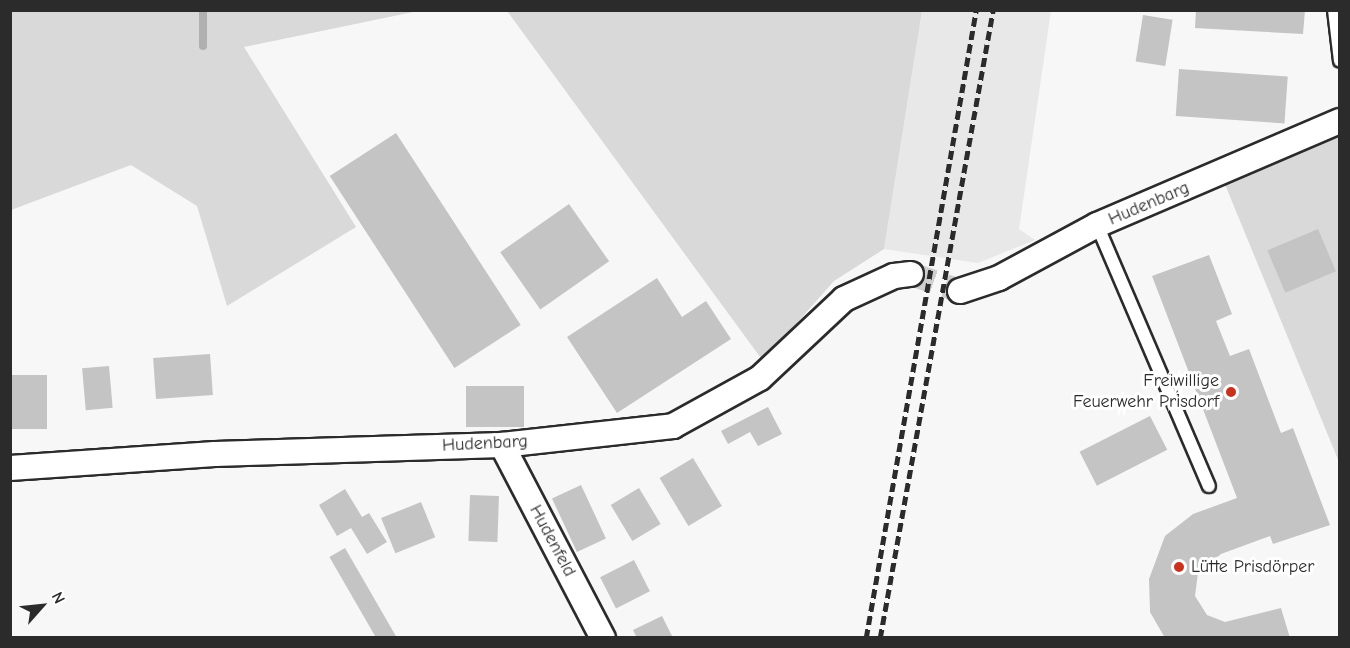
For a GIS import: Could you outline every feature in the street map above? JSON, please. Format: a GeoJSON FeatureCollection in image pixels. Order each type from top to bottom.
{"type":"FeatureCollection","features":[{"type":"Feature","properties":{"kind":"street","name":"Hudenbarg"},"geometry":{"type":"LineString","coordinates":[[960,291],[999,278],[1097,225],[1340,121]]}},
{"type":"Feature","properties":{"kind":"street","name":"Hudenbarg"},"geometry":{"type":"LineString","coordinates":[[10,468],[215,454],[502,445],[673,426],[760,378],[844,299],[894,276],[911,274]]}},
{"type":"Feature","properties":{"kind":"street","name":"Hudenfeld"},"geometry":{"type":"LineString","coordinates":[[502,445],[603,638]]}},
{"type":"Feature","properties":{"kind":"lane"},"geometry":{"type":"LineString","coordinates":[[1334,10],[1340,61]]}},
{"type":"Feature","properties":{"kind":"lane"},"geometry":{"type":"LineString","coordinates":[[1097,225],[1209,486]]}},
{"type":"Feature","properties":{"kind":"shaded area"},"geometry":{"type":"Polygon","coordinates":[[[11,10],[418,11],[244,47],[356,227],[227,306],[197,206],[131,165],[11,210],[11,10]]]}},
{"type":"Feature","properties":{"kind":"shaded area"},"geometry":{"type":"Polygon","coordinates":[[[507,11],[922,11],[884,249],[834,281],[763,361],[507,11]]]}},
{"type":"Feature","properties":{"kind":"shaded area"},"geometry":{"type":"Polygon","coordinates":[[[922,11],[1051,11],[1019,229],[1035,240],[978,263],[884,249],[922,11]]]}},
{"type":"Feature","properties":{"kind":"shaded area"},"geometry":{"type":"Polygon","coordinates":[[[1339,135],[1339,462],[1224,182],[1339,135]]]}},
{"type":"Feature","properties":{"kind":"building"},"geometry":{"type":"Polygon","coordinates":[[[1196,10],[1305,10],[1303,34],[1195,28],[1196,10]]]}},
{"type":"Feature","properties":{"kind":"building"},"geometry":{"type":"Polygon","coordinates":[[[1143,15],[1173,20],[1165,66],[1136,61],[1143,15]]]}},
{"type":"Feature","properties":{"kind":"building"},"geometry":{"type":"Polygon","coordinates":[[[1179,69],[1288,77],[1284,123],[1176,116],[1179,69]]]}},
{"type":"Feature","properties":{"kind":"building"},"geometry":{"type":"Polygon","coordinates":[[[396,133],[521,325],[454,368],[330,176],[396,133]]]}},
{"type":"Feature","properties":{"kind":"building"},"geometry":{"type":"Polygon","coordinates":[[[569,204],[609,261],[540,310],[500,252],[569,204]]]}},
{"type":"Feature","properties":{"kind":"building"},"geometry":{"type":"Polygon","coordinates":[[[1318,229],[1336,271],[1285,293],[1267,250],[1318,229]]]}},
{"type":"Feature","properties":{"kind":"building","name":"Freiwillige Feuerwehr Prisdorf"},"geometry":{"type":"Polygon","coordinates":[[[1209,255],[1232,314],[1216,321],[1230,356],[1249,349],[1281,433],[1293,428],[1330,525],[1273,544],[1270,536],[1221,554],[1198,573],[1195,596],[1207,615],[1225,622],[1281,608],[1290,638],[1165,638],[1150,612],[1149,579],[1165,536],[1193,514],[1237,498],[1152,276],[1209,255]]]}},
{"type":"Feature","properties":{"kind":"building"},"geometry":{"type":"Polygon","coordinates":[[[657,278],[682,317],[706,301],[731,339],[617,413],[567,337],[657,278]]]}},
{"type":"Feature","properties":{"kind":"building"},"geometry":{"type":"Polygon","coordinates":[[[210,354],[213,395],[156,399],[153,358],[210,354]]]}},
{"type":"Feature","properties":{"kind":"building"},"geometry":{"type":"Polygon","coordinates":[[[109,366],[113,408],[86,410],[82,368],[109,366]]]}},
{"type":"Feature","properties":{"kind":"building"},"geometry":{"type":"Polygon","coordinates":[[[10,375],[47,375],[47,429],[10,429],[10,375]]]}},
{"type":"Feature","properties":{"kind":"building"},"geometry":{"type":"Polygon","coordinates":[[[466,386],[524,386],[524,427],[466,427],[466,386]]]}},
{"type":"Feature","properties":{"kind":"building"},"geometry":{"type":"Polygon","coordinates":[[[768,407],[782,434],[758,446],[750,432],[728,444],[721,431],[768,407]]]}},
{"type":"Feature","properties":{"kind":"building"},"geometry":{"type":"Polygon","coordinates":[[[1150,416],[1167,450],[1097,486],[1080,452],[1150,416]]]}},
{"type":"Feature","properties":{"kind":"building"},"geometry":{"type":"Polygon","coordinates":[[[693,458],[722,506],[688,526],[660,478],[693,458]]]}},
{"type":"Feature","properties":{"kind":"building"},"geometry":{"type":"Polygon","coordinates":[[[581,485],[606,538],[577,552],[552,499],[581,485]]]}},
{"type":"Feature","properties":{"kind":"building"},"geometry":{"type":"Polygon","coordinates":[[[639,488],[661,524],[632,541],[611,505],[639,488]]]}},
{"type":"Feature","properties":{"kind":"building"},"geometry":{"type":"Polygon","coordinates":[[[345,489],[362,517],[369,513],[387,542],[367,554],[351,528],[337,536],[319,505],[345,489]]]}},
{"type":"Feature","properties":{"kind":"building"},"geometry":{"type":"Polygon","coordinates":[[[470,495],[499,496],[497,542],[468,541],[470,495]]]}},
{"type":"Feature","properties":{"kind":"building"},"geometry":{"type":"Polygon","coordinates":[[[421,502],[435,537],[395,553],[381,518],[421,502]]]}},
{"type":"Feature","properties":{"kind":"building"},"geometry":{"type":"Polygon","coordinates":[[[345,548],[397,638],[376,638],[329,557],[345,548]]]}},
{"type":"Feature","properties":{"kind":"building"},"geometry":{"type":"Polygon","coordinates":[[[634,560],[650,591],[616,608],[600,577],[634,560]]]}},
{"type":"Feature","properties":{"kind":"building"},"geometry":{"type":"Polygon","coordinates":[[[662,616],[673,638],[637,638],[633,630],[662,616]]]}},
{"type":"Feature","properties":{"kind":"waterway"},"geometry":{"type":"LineString","coordinates":[[203,10],[203,46]]}},
{"type":"Feature","properties":{"kind":"tunnel"},"geometry":{"type":"LineString","coordinates":[[911,274],[960,291]]}},
{"type":"Feature","properties":{"kind":"railway"},"geometry":{"type":"LineString","coordinates":[[866,638],[976,10]]}},
{"type":"Feature","properties":{"kind":"railway"},"geometry":{"type":"LineString","coordinates":[[880,638],[993,10]]}},
{"type":"Feature","properties":{"kind":"place","name":"Freiwillige Feuerwehr Prisdorf"},"geometry":{"type":"Point","coordinates":[1231,392]}},
{"type":"Feature","properties":{"kind":"place","name":"Lütte Prisdörper"},"geometry":{"type":"Point","coordinates":[1179,567]}}]}
